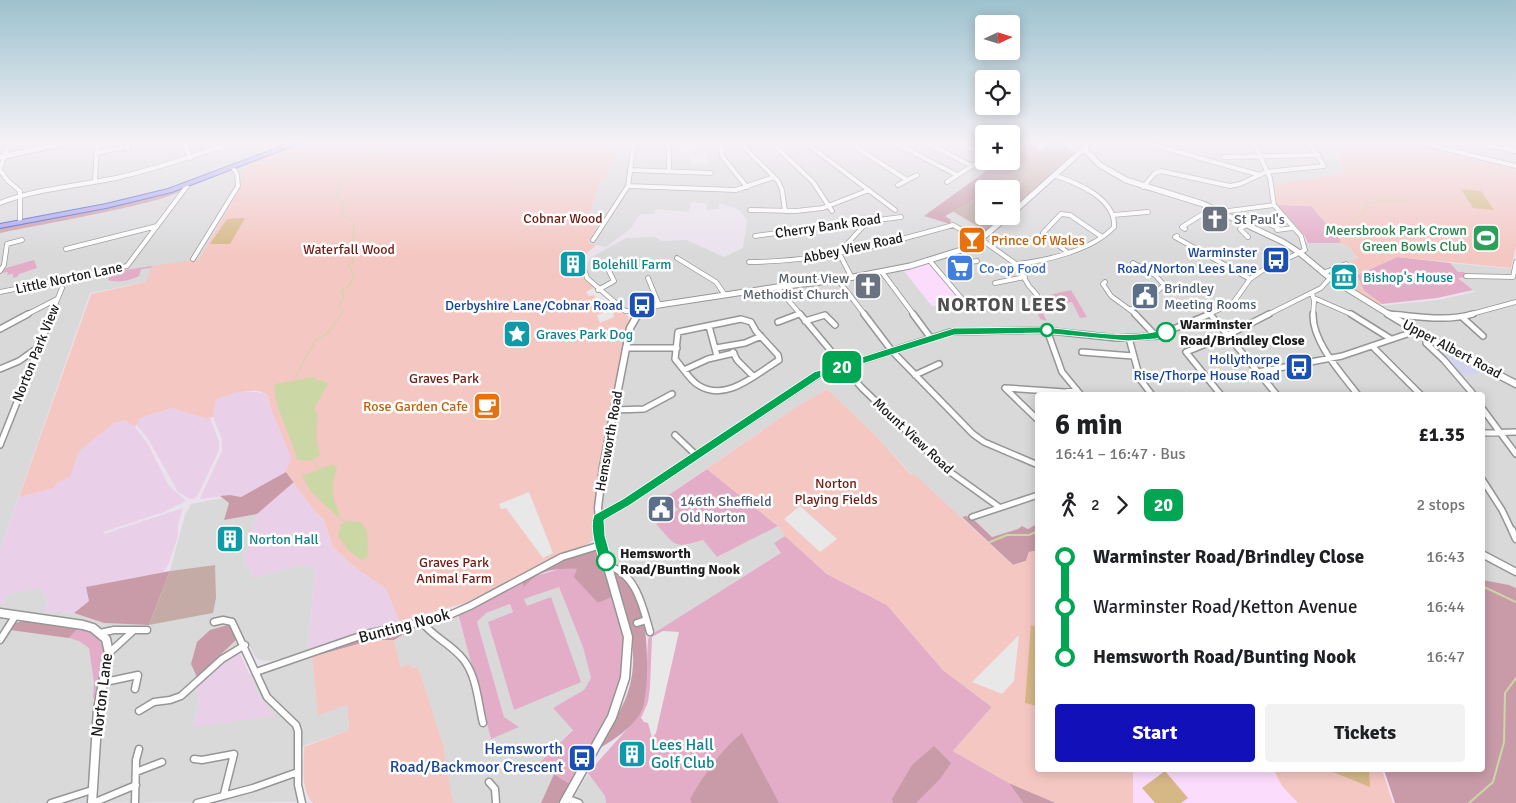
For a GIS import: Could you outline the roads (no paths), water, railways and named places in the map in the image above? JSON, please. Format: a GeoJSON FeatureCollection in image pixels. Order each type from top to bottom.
{"type":"FeatureCollection","features":[{"type":"Feature","properties":{"kind":"highway"},"geometry":{"type":"LineString","coordinates":[[0,226],[144,198],[201,180]]}},
{"type":"Feature","properties":{"kind":"street"},"geometry":{"type":"LineString","coordinates":[[8,180],[19,190],[20,222]]}},
{"type":"Feature","properties":{"kind":"street"},"geometry":{"type":"LineString","coordinates":[[193,259],[238,186],[238,180]]}},
{"type":"Feature","properties":{"kind":"street"},"geometry":{"type":"LineString","coordinates":[[593,240],[628,186],[629,180]]}},
{"type":"Feature","properties":{"kind":"street"},"geometry":{"type":"LineString","coordinates":[[742,180],[747,187]]}},
{"type":"Feature","properties":{"kind":"street"},"geometry":{"type":"LineString","coordinates":[[628,186],[729,191],[767,180]]}},
{"type":"Feature","properties":{"kind":"street"},"geometry":{"type":"LineString","coordinates":[[776,180],[780,185],[785,211]]}},
{"type":"Feature","properties":{"kind":"street"},"geometry":{"type":"LineString","coordinates":[[811,180],[832,211]]}},
{"type":"Feature","properties":{"kind":"street"},"geometry":{"type":"LineString","coordinates":[[856,180],[894,209],[887,211]]}},
{"type":"Feature","properties":{"kind":"street"},"geometry":{"type":"LineString","coordinates":[[898,185],[906,180]]}},
{"type":"Feature","properties":{"kind":"street"},"geometry":{"type":"LineString","coordinates":[[1020,206],[1047,180]]}},
{"type":"Feature","properties":{"kind":"street"},"geometry":{"type":"LineString","coordinates":[[1016,264],[1046,260],[1102,237],[1114,227],[1113,215],[1104,203],[1088,189],[1069,180]]}},
{"type":"Feature","properties":{"kind":"street","name":"Upper Albert Road"},"geometry":{"type":"LineString","coordinates":[[1129,180],[1143,187],[1191,199],[1283,242],[1300,253],[1322,273],[1388,314],[1428,338],[1516,384]]}},
{"type":"Feature","properties":{"kind":"street"},"geometry":{"type":"LineString","coordinates":[[1143,187],[1149,180]]}},
{"type":"Feature","properties":{"kind":"street"},"geometry":{"type":"LineString","coordinates":[[1205,180],[1230,186],[1248,180]]}},
{"type":"Feature","properties":{"kind":"street"},"geometry":{"type":"LineString","coordinates":[[598,518],[619,507],[808,379],[930,337],[958,331],[1046,330],[1128,338],[1156,336],[1210,314],[1238,299],[1250,279],[1263,270],[1304,250],[1305,245],[1274,205],[1270,180]]}},
{"type":"Feature","properties":{"kind":"street"},"geometry":{"type":"LineString","coordinates":[[0,203],[20,195],[96,181]]}},
{"type":"Feature","properties":{"kind":"street","name":"Little Norton Lane"},"geometry":{"type":"LineString","coordinates":[[0,292],[39,282],[127,266],[187,186]]}},
{"type":"Feature","properties":{"kind":"street"},"geometry":{"type":"LineString","coordinates":[[750,210],[807,210],[829,206],[869,190]]}},
{"type":"Feature","properties":{"kind":"street"},"geometry":{"type":"LineString","coordinates":[[1221,212],[1274,205]]}},
{"type":"Feature","properties":{"kind":"street"},"geometry":{"type":"LineString","coordinates":[[1185,229],[1182,227],[1212,208]]}},
{"type":"Feature","properties":{"kind":"street"},"geometry":{"type":"LineString","coordinates":[[1113,215],[1148,212]]}},
{"type":"Feature","properties":{"kind":"street"},"geometry":{"type":"LineString","coordinates":[[1067,252],[1042,233],[1062,214],[1070,215],[1102,237]]}},
{"type":"Feature","properties":{"kind":"street","name":"Cherry Bank Road"},"geometry":{"type":"LineString","coordinates":[[755,236],[901,217]]}},
{"type":"Feature","properties":{"kind":"street"},"geometry":{"type":"LineString","coordinates":[[1260,220],[1277,229],[1293,228]]}},
{"type":"Feature","properties":{"kind":"street"},"geometry":{"type":"LineString","coordinates":[[852,278],[839,253],[867,222]]}},
{"type":"Feature","properties":{"kind":"street","name":"Abbey View Road"},"geometry":{"type":"LineString","coordinates":[[749,262],[775,263],[839,253],[956,225],[981,241]]}},
{"type":"Feature","properties":{"kind":"street"},"geometry":{"type":"LineString","coordinates":[[626,311],[777,287],[852,278],[930,261],[962,251],[981,241],[998,225]]}},
{"type":"Feature","properties":{"kind":"street"},"geometry":{"type":"LineString","coordinates":[[1246,225],[1240,229],[1248,237]]}},
{"type":"Feature","properties":{"kind":"street"},"geometry":{"type":"LineString","coordinates":[[66,248],[157,226]]}},
{"type":"Feature","properties":{"kind":"street"},"geometry":{"type":"LineString","coordinates":[[1170,234],[1250,279]]}},
{"type":"Feature","properties":{"kind":"street"},"geometry":{"type":"LineString","coordinates":[[0,271],[4,266],[7,244],[22,240]]}},
{"type":"Feature","properties":{"kind":"street"},"geometry":{"type":"LineString","coordinates":[[981,241],[1016,264],[1038,295]]}},
{"type":"Feature","properties":{"kind":"street"},"geometry":{"type":"LineString","coordinates":[[962,251],[971,262],[976,261]]}},
{"type":"Feature","properties":{"kind":"street"},"geometry":{"type":"LineString","coordinates":[[677,258],[716,282],[725,295]]}},
{"type":"Feature","properties":{"kind":"street"},"geometry":{"type":"LineString","coordinates":[[930,261],[963,300]]}},
{"type":"Feature","properties":{"kind":"street"},"geometry":{"type":"LineString","coordinates":[[1130,310],[1148,300],[1164,285],[1155,275],[1133,263]]}},
{"type":"Feature","properties":{"kind":"street"},"geometry":{"type":"LineString","coordinates":[[598,290],[614,281],[609,272],[618,264]]}},
{"type":"Feature","properties":{"kind":"street"},"geometry":{"type":"LineString","coordinates":[[1322,273],[1346,264]]}},
{"type":"Feature","properties":{"kind":"street"},"geometry":{"type":"LineString","coordinates":[[1466,276],[1512,278],[1516,265]]}},
{"type":"Feature","properties":{"kind":"street"},"geometry":{"type":"LineString","coordinates":[[585,272],[586,278],[616,306],[634,316],[641,310]]}},
{"type":"Feature","properties":{"kind":"street"},"geometry":{"type":"LineString","coordinates":[[882,272],[930,337]]}},
{"type":"Feature","properties":{"kind":"street"},"geometry":{"type":"LineString","coordinates":[[995,284],[1025,277]]}},
{"type":"Feature","properties":{"kind":"street"},"geometry":{"type":"LineString","coordinates":[[648,278],[659,305]]}},
{"type":"Feature","properties":{"kind":"street"},"geometry":{"type":"LineString","coordinates":[[1218,392],[1186,353],[1313,296],[1330,278]]}},
{"type":"Feature","properties":{"kind":"street"},"geometry":{"type":"LineString","coordinates":[[838,280],[892,351],[979,439],[1035,464]]}},
{"type":"Feature","properties":{"kind":"street"},"geometry":{"type":"LineString","coordinates":[[1105,282],[1103,284],[1107,292],[1130,310],[1156,336]]}},
{"type":"Feature","properties":{"kind":"street","name":"Mount View Road"},"geometry":{"type":"LineString","coordinates":[[777,287],[861,387],[946,469],[1000,507]]}},
{"type":"Feature","properties":{"kind":"street","name":"Norton Park View"},"geometry":{"type":"LineString","coordinates":[[0,445],[2,434],[62,288]]}},
{"type":"Feature","properties":{"kind":"street"},"geometry":{"type":"LineString","coordinates":[[1313,296],[1346,311],[1391,339]]}},
{"type":"Feature","properties":{"kind":"street"},"geometry":{"type":"LineString","coordinates":[[1313,296],[1313,325],[1325,349],[1356,392]]}},
{"type":"Feature","properties":{"kind":"street"},"geometry":{"type":"LineString","coordinates":[[0,329],[58,298]]}},
{"type":"Feature","properties":{"kind":"street"},"geometry":{"type":"LineString","coordinates":[[1388,314],[1443,318],[1462,317],[1516,302]]}},
{"type":"Feature","properties":{"kind":"street"},"geometry":{"type":"LineString","coordinates":[[38,310],[53,311]]}},
{"type":"Feature","properties":{"kind":"street"},"geometry":{"type":"LineString","coordinates":[[778,322],[799,314]]}},
{"type":"Feature","properties":{"kind":"street"},"geometry":{"type":"LineString","coordinates":[[1210,314],[1275,392]]}},
{"type":"Feature","properties":{"kind":"street"},"geometry":{"type":"LineString","coordinates":[[806,321],[825,315],[835,325]]}},
{"type":"Feature","properties":{"kind":"street","name":"Hemsworth Road"},"geometry":{"type":"LineString","coordinates":[[565,800],[612,717],[625,678],[628,637],[602,545],[598,518],[601,480],[616,410],[626,348],[634,316]]}},
{"type":"Feature","properties":{"kind":"street"},"geometry":{"type":"LineString","coordinates":[[1462,317],[1483,336]]}},
{"type":"Feature","properties":{"kind":"street"},"geometry":{"type":"LineString","coordinates":[[745,319],[751,322],[756,332],[761,336],[779,359],[729,390],[713,391],[698,385],[675,359],[678,332],[745,319]]}},
{"type":"Feature","properties":{"kind":"street"},"geometry":{"type":"LineString","coordinates":[[709,326],[717,356]]}},
{"type":"Feature","properties":{"kind":"street"},"geometry":{"type":"LineString","coordinates":[[1046,330],[1062,372],[1077,390]]}},
{"type":"Feature","properties":{"kind":"street"},"geometry":{"type":"LineString","coordinates":[[1258,372],[1356,352],[1416,331]]}},
{"type":"Feature","properties":{"kind":"street"},"geometry":{"type":"LineString","coordinates":[[716,348],[745,344],[761,336]]}},
{"type":"Feature","properties":{"kind":"street"},"geometry":{"type":"LineString","coordinates":[[1128,338],[1140,379],[1150,392]]}},
{"type":"Feature","properties":{"kind":"street"},"geometry":{"type":"LineString","coordinates":[[1428,338],[1426,343],[1444,360],[1471,392]]}},
{"type":"Feature","properties":{"kind":"street"},"geometry":{"type":"LineString","coordinates":[[732,346],[737,360],[753,376]]}},
{"type":"Feature","properties":{"kind":"street"},"geometry":{"type":"LineString","coordinates":[[1372,346],[1418,392]]}},
{"type":"Feature","properties":{"kind":"street"},"geometry":{"type":"LineString","coordinates":[[626,348],[677,348]]}},
{"type":"Feature","properties":{"kind":"street"},"geometry":{"type":"LineString","coordinates":[[0,369],[19,361],[36,349]]}},
{"type":"Feature","properties":{"kind":"street"},"geometry":{"type":"LineString","coordinates":[[1082,352],[1134,356]]}},
{"type":"Feature","properties":{"kind":"street"},"geometry":{"type":"LineString","coordinates":[[684,370],[697,362],[734,353]]}},
{"type":"Feature","properties":{"kind":"street"},"geometry":{"type":"LineString","coordinates":[[19,361],[32,362]]}},
{"type":"Feature","properties":{"kind":"street"},"geometry":{"type":"LineString","coordinates":[[915,375],[939,364]]}},
{"type":"Feature","properties":{"kind":"street"},"geometry":{"type":"LineString","coordinates":[[1035,417],[1005,388],[1065,392],[1077,390]]}},
{"type":"Feature","properties":{"kind":"street"},"geometry":{"type":"LineString","coordinates":[[616,410],[644,409],[672,394]]}},
{"type":"Feature","properties":{"kind":"street"},"geometry":{"type":"LineString","coordinates":[[1485,412],[1516,454]]}},
{"type":"Feature","properties":{"kind":"street"},"geometry":{"type":"LineString","coordinates":[[1485,433],[1516,432]]}},
{"type":"Feature","properties":{"kind":"street"},"geometry":{"type":"LineString","coordinates":[[675,435],[696,454]]}},
{"type":"Feature","properties":{"kind":"street"},"geometry":{"type":"LineString","coordinates":[[1485,484],[1502,510],[1516,539]]}},
{"type":"Feature","properties":{"kind":"street"},"geometry":{"type":"LineString","coordinates":[[972,517],[1035,495]]}},
{"type":"Feature","properties":{"kind":"street","name":"Bunting Nook"},"geometry":{"type":"LineString","coordinates":[[256,672],[366,634],[445,617],[470,606],[529,572],[562,557],[602,545]]}},
{"type":"Feature","properties":{"kind":"street"},"geometry":{"type":"LineString","coordinates":[[1485,556],[1516,572]]}},
{"type":"Feature","properties":{"kind":"street"},"geometry":{"type":"LineString","coordinates":[[608,566],[614,566],[619,569],[632,583],[639,594],[650,632]]}},
{"type":"Feature","properties":{"kind":"street","name":"Norton Lane"},"geometry":{"type":"LineString","coordinates":[[0,613],[83,625],[93,628],[106,639],[109,653],[105,682],[98,709],[92,803]]}},
{"type":"Feature","properties":{"kind":"street"},"geometry":{"type":"LineString","coordinates":[[0,640],[16,615]]}},
{"type":"Feature","properties":{"kind":"street"},"geometry":{"type":"LineString","coordinates":[[214,622],[223,620],[232,622],[245,645],[268,699],[291,717],[296,724],[298,731],[298,785],[302,803]]}},
{"type":"Feature","properties":{"kind":"street"},"geometry":{"type":"LineString","coordinates":[[637,623],[646,620]]}},
{"type":"Feature","properties":{"kind":"street"},"geometry":{"type":"LineString","coordinates":[[422,622],[430,632],[456,652],[467,664],[483,723]]}},
{"type":"Feature","properties":{"kind":"street"},"geometry":{"type":"LineString","coordinates":[[100,633],[114,630],[147,630]]}},
{"type":"Feature","properties":{"kind":"street"},"geometry":{"type":"LineString","coordinates":[[109,653],[133,631]]}},
{"type":"Feature","properties":{"kind":"street"},"geometry":{"type":"LineString","coordinates":[[140,712],[154,702],[175,699],[181,696],[222,659],[245,645]]}},
{"type":"Feature","properties":{"kind":"street"},"geometry":{"type":"LineString","coordinates":[[105,682],[138,675],[135,689]]}},
{"type":"Feature","properties":{"kind":"street"},"geometry":{"type":"LineString","coordinates":[[135,803],[139,749]]}},
{"type":"Feature","properties":{"kind":"street"},"geometry":{"type":"LineString","coordinates":[[194,759],[202,760],[234,754],[224,794]]}},
{"type":"Feature","properties":{"kind":"street"},"geometry":{"type":"LineString","coordinates":[[136,772],[162,762]]}},
{"type":"Feature","properties":{"kind":"street"},"geometry":{"type":"LineString","coordinates":[[197,803],[224,794],[246,790],[298,772]]}},
{"type":"Feature","properties":{"kind":"street"},"geometry":{"type":"LineString","coordinates":[[490,782],[495,788],[496,803]]}},
{"type":"Feature","properties":{"kind":"street"},"geometry":{"type":"LineString","coordinates":[[92,803],[136,785]]}},
{"type":"Feature","properties":{"kind":"street"},"geometry":{"type":"LineString","coordinates":[[51,803],[92,790]]}},
{"type":"Feature","properties":{"kind":"street"},"geometry":{"type":"LineString","coordinates":[[565,800],[579,803]]}},
{"type":"Feature","properties":{"kind":"waterway"},"geometry":{"type":"LineString","coordinates":[[341,185],[345,180]]}},
{"type":"Feature","properties":{"kind":"waterway"},"geometry":{"type":"LineString","coordinates":[[342,186],[336,193],[343,206],[341,212],[354,224],[353,241]]}},
{"type":"Feature","properties":{"kind":"waterway"},"geometry":{"type":"LineString","coordinates":[[1337,235],[1353,220],[1364,213],[1365,204],[1390,200],[1410,202]]}},
{"type":"Feature","properties":{"kind":"waterway"},"geometry":{"type":"LineString","coordinates":[[296,376],[315,341],[328,333],[343,312],[339,306],[344,297],[341,290],[349,286],[354,275],[348,265],[353,263],[353,244]]}},
{"type":"Feature","properties":{"kind":"waterway"},"geometry":{"type":"LineString","coordinates":[[313,459],[319,470]]}},
{"type":"Feature","properties":{"kind":"waterway"},"geometry":{"type":"LineString","coordinates":[[339,518],[346,522]]}},
{"type":"Feature","properties":{"kind":"waterway"},"geometry":{"type":"LineString","coordinates":[[990,542],[1007,535],[1029,535],[1035,532]]}},
{"type":"Feature","properties":{"kind":"waterway"},"geometry":{"type":"LineString","coordinates":[[1485,587],[1516,602]]}},
{"type":"Feature","properties":{"kind":"waterway"},"geometry":{"type":"LineString","coordinates":[[1469,803],[1493,782],[1504,742],[1505,693],[1516,678]]}},
{"type":"Feature","properties":{"kind":"place","name":"St Paul's"},"geometry":{"type":"Point","coordinates":[1215,219]}},
{"type":"Feature","properties":{"kind":"place","name":"Meersbrook Park Crown Green Bowls Club"},"geometry":{"type":"Point","coordinates":[1486,238]}},
{"type":"Feature","properties":{"kind":"place","name":"Prince Of Wales"},"geometry":{"type":"Point","coordinates":[972,240]}},
{"type":"Feature","properties":{"kind":"place","name":"Warminster Road/Norton Lees Lane"},"geometry":{"type":"Point","coordinates":[1276,260]}},
{"type":"Feature","properties":{"kind":"place","name":"Bolehill Farm"},"geometry":{"type":"Point","coordinates":[573,264]}},
{"type":"Feature","properties":{"kind":"place","name":"Co-op Food"},"geometry":{"type":"Point","coordinates":[960,268]}},
{"type":"Feature","properties":{"kind":"place","name":"Bishop's House"},"geometry":{"type":"Point","coordinates":[1344,277]}},
{"type":"Feature","properties":{"kind":"place","name":"Mount View Methodist Church"},"geometry":{"type":"Point","coordinates":[868,286]}},
{"type":"Feature","properties":{"kind":"place","name":"Brindley Meeting Rooms"},"geometry":{"type":"Point","coordinates":[1145,296]}},
{"type":"Feature","properties":{"kind":"place","name":"Derbyshire Lane/Cobnar Road"},"geometry":{"type":"Point","coordinates":[642,305]}},
{"type":"Feature","properties":{"kind":"place","name":"Warminster Road/Brindley Close"},"geometry":{"type":"Point","coordinates":[1166,332]}},
{"type":"Feature","properties":{"kind":"place","name":"Graves Park Dog"},"geometry":{"type":"Point","coordinates":[517,334]}},
{"type":"Feature","properties":{"kind":"place","name":"Hollythorpe Rise/Thorpe House Road"},"geometry":{"type":"Point","coordinates":[1299,367]}},
{"type":"Feature","properties":{"kind":"place","name":"Rose Garden Cafe"},"geometry":{"type":"Point","coordinates":[487,406]}},
{"type":"Feature","properties":{"kind":"place","name":"146th Sheffield Old Norton"},"geometry":{"type":"Point","coordinates":[661,509]}},
{"type":"Feature","properties":{"kind":"place","name":"Norton Hall"},"geometry":{"type":"Point","coordinates":[230,539]}},
{"type":"Feature","properties":{"kind":"place","name":"Hemsworth Road/Bunting Nook"},"geometry":{"type":"Point","coordinates":[606,561]}},
{"type":"Feature","properties":{"kind":"place","name":"Lees Hall Golf Club"},"geometry":{"type":"Point","coordinates":[632,754]}},
{"type":"Feature","properties":{"kind":"place","name":"Hemsworth Road/Backmoor Crescent"},"geometry":{"type":"Point","coordinates":[582,758]}},
{"type":"Feature","properties":{"kind":"district","name":"NORTON LEES"},"geometry":{"type":"Point","coordinates":[1002,305]}},
{"type":"Feature","properties":{"kind":"park label","name":"Cobnar Wood"},"geometry":{"type":"Point","coordinates":[563,218]}},
{"type":"Feature","properties":{"kind":"park label","name":"Waterfall Wood"},"geometry":{"type":"Point","coordinates":[349,249]}},
{"type":"Feature","properties":{"kind":"park label","name":"Graves Park"},"geometry":{"type":"Point","coordinates":[444,378]}},
{"type":"Feature","properties":{"kind":"park label","name":"Norton Playing Fields"},"geometry":{"type":"Point","coordinates":[836,492]}},
{"type":"Feature","properties":{"kind":"park label","name":"Graves Park Animal Farm"},"geometry":{"type":"Point","coordinates":[454,570]}}]}
